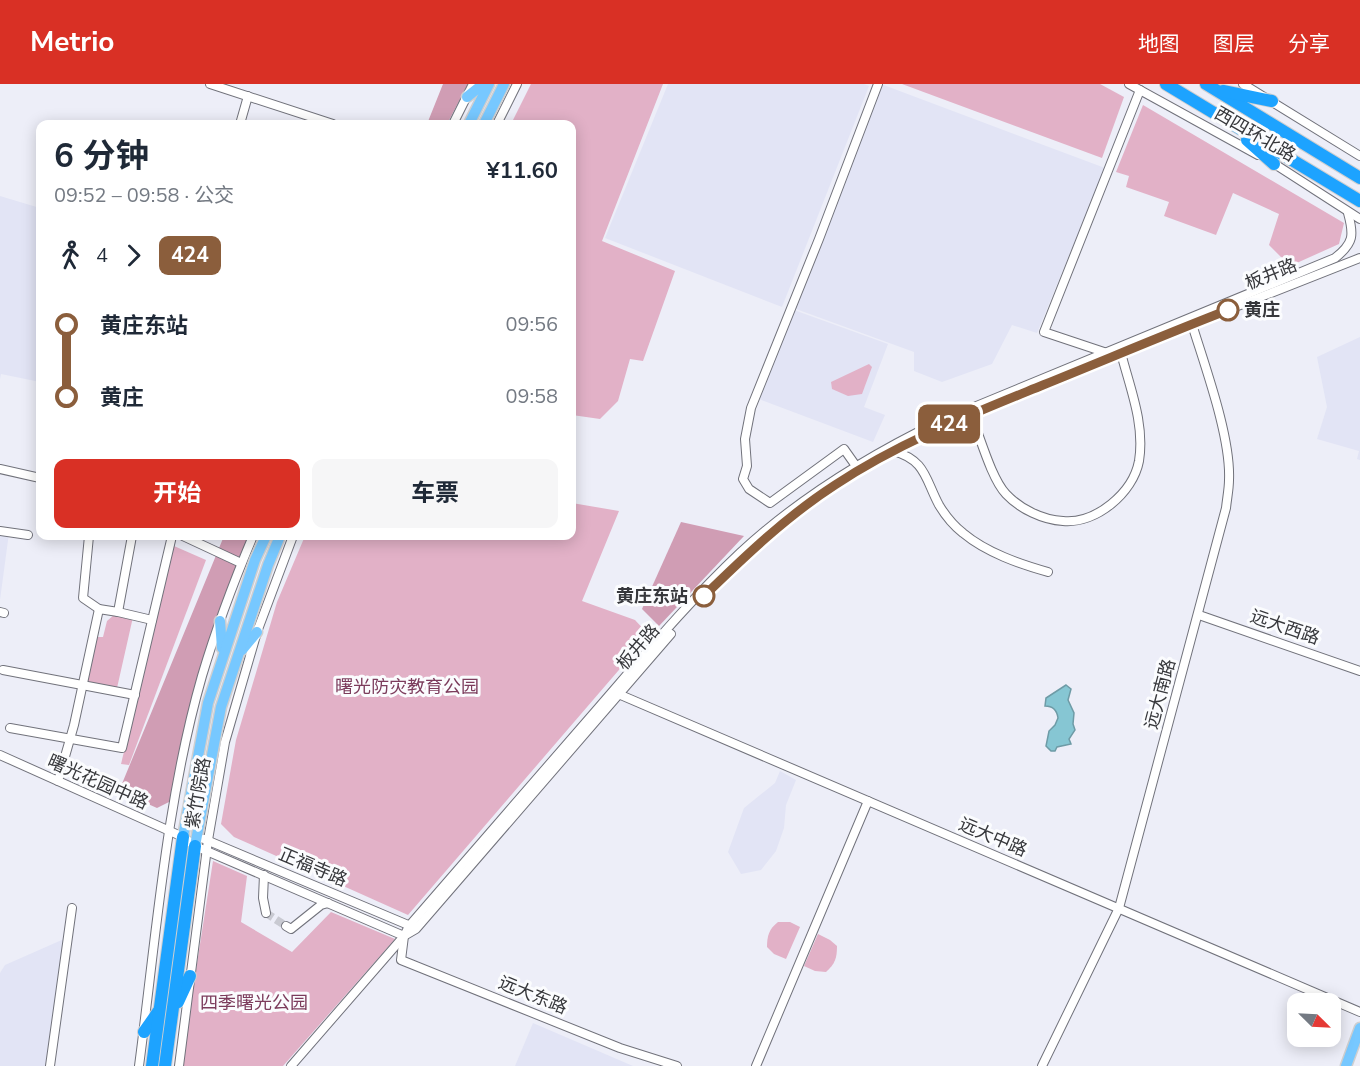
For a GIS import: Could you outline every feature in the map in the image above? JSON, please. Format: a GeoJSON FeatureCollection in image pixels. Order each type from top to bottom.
{"type":"FeatureCollection","features":[{"type":"Feature","properties":{"kind":"highway","name":"西四环北路"},"geometry":{"type":"LineString","coordinates":[[1166,84],[1360,201]]}},
{"type":"Feature","properties":{"kind":"highway","name":"西四环北路"},"geometry":{"type":"LineString","coordinates":[[1210,87],[1360,178]]}},
{"type":"Feature","properties":{"kind":"highway"},"geometry":{"type":"LineString","coordinates":[[1210,87],[1272,101]]}},
{"type":"Feature","properties":{"kind":"highway"},"geometry":{"type":"LineString","coordinates":[[1224,120],[1274,164]]}},
{"type":"Feature","properties":{"kind":"highway","name":"紫竹院路"},"geometry":{"type":"LineString","coordinates":[[165,1066],[166,1011],[183,837]]}},
{"type":"Feature","properties":{"kind":"highway","name":"紫竹院路"},"geometry":{"type":"LineString","coordinates":[[152,1066],[166,1011],[200,844]]}},
{"type":"Feature","properties":{"kind":"highway"},"geometry":{"type":"LineString","coordinates":[[144,1032],[166,1011],[190,976]]}},
{"type":"Feature","properties":{"kind":"main road"},"geometry":{"type":"LineString","coordinates":[[467,97],[483,84]]}},
{"type":"Feature","properties":{"kind":"main road"},"geometry":{"type":"LineString","coordinates":[[471,120],[489,84]]}},
{"type":"Feature","properties":{"kind":"main road"},"geometry":{"type":"LineString","coordinates":[[486,120],[504,84]]}},
{"type":"Feature","properties":{"kind":"main road","name":"紫竹院路"},"geometry":{"type":"LineString","coordinates":[[183,837],[208,703],[255,560],[264,540]]}},
{"type":"Feature","properties":{"kind":"main road","name":"紫竹院路"},"geometry":{"type":"LineString","coordinates":[[200,844],[221,707],[236,657],[278,540]]}},
{"type":"Feature","properties":{"kind":"main road"},"geometry":{"type":"LineString","coordinates":[[220,621],[223,654]]}},
{"type":"Feature","properties":{"kind":"main road"},"geometry":{"type":"LineString","coordinates":[[236,657],[257,632]]}},
{"type":"Feature","properties":{"kind":"main road"},"geometry":{"type":"LineString","coordinates":[[1346,1066],[1360,1028]]}},
{"type":"Feature","properties":{"kind":"street"},"geometry":{"type":"LineString","coordinates":[[210,84],[321,120]]}},
{"type":"Feature","properties":{"kind":"street"},"geometry":{"type":"LineString","coordinates":[[455,120],[473,84]]}},
{"type":"Feature","properties":{"kind":"street"},"geometry":{"type":"LineString","coordinates":[[499,120],[518,84]]}},
{"type":"Feature","properties":{"kind":"street"},"geometry":{"type":"LineString","coordinates":[[856,466],[844,449],[770,503],[749,489],[743,478],[747,466],[745,439],[751,408],[878,84]]}},
{"type":"Feature","properties":{"kind":"street","name":"西四环北路"},"geometry":{"type":"LineString","coordinates":[[1129,84],[1274,164],[1360,219]]}},
{"type":"Feature","properties":{"kind":"street","name":"西四环北路"},"geometry":{"type":"LineString","coordinates":[[1243,84],[1360,155]]}},
{"type":"Feature","properties":{"kind":"street"},"geometry":{"type":"LineString","coordinates":[[1114,354],[1044,332],[1140,90]]}},
{"type":"Feature","properties":{"kind":"street"},"geometry":{"type":"LineString","coordinates":[[241,120],[248,96]]}},
{"type":"Feature","properties":{"kind":"street"},"geometry":{"type":"LineString","coordinates":[[616,693],[689,606],[741,552],[780,519],[856,466],[889,446],[940,421],[1114,354],[1335,258],[1346,250],[1353,233],[1348,213]]}},
{"type":"Feature","properties":{"kind":"street","name":"板井路"},"geometry":{"type":"LineString","coordinates":[[404,936],[616,693],[704,596],[745,556],[784,523],[834,486],[893,451],[971,415],[1191,321],[1360,258]]}},
{"type":"Feature","properties":{"kind":"street","name":"远大南路"},"geometry":{"type":"LineString","coordinates":[[1042,1066],[1119,908],[1226,508],[1230,478],[1227,448],[1191,321]]}},
{"type":"Feature","properties":{"kind":"street"},"geometry":{"type":"LineString","coordinates":[[971,415],[998,482],[1005,493],[1017,504],[1035,514],[1064,522],[1095,514],[1120,497],[1130,484],[1139,461],[1138,415],[1114,354]]}},
{"type":"Feature","properties":{"kind":"street"},"geometry":{"type":"LineString","coordinates":[[893,451],[913,459],[926,472],[939,504],[963,533],[1023,565],[1048,572]]}},
{"type":"Feature","properties":{"kind":"street"},"geometry":{"type":"LineString","coordinates":[[0,469],[36,477]]}},
{"type":"Feature","properties":{"kind":"street"},"geometry":{"type":"LineString","coordinates":[[0,531],[28,535]]}},
{"type":"Feature","properties":{"kind":"street"},"geometry":{"type":"LineString","coordinates":[[89,540],[83,598],[99,609],[152,620]]}},
{"type":"Feature","properties":{"kind":"street"},"geometry":{"type":"LineString","coordinates":[[118,612],[131,540]]}},
{"type":"Feature","properties":{"kind":"street"},"geometry":{"type":"LineString","coordinates":[[10,728],[122,748],[171,540]]}},
{"type":"Feature","properties":{"kind":"street"},"geometry":{"type":"LineString","coordinates":[[192,540],[241,563]]}},
{"type":"Feature","properties":{"kind":"street","name":"紫竹院路"},"geometry":{"type":"LineString","coordinates":[[139,1066],[170,832],[189,730],[202,677],[220,621],[251,540]]}},
{"type":"Feature","properties":{"kind":"street","name":"紫竹院路"},"geometry":{"type":"LineString","coordinates":[[208,840],[225,742],[257,632],[292,540]]}},
{"type":"Feature","properties":{"kind":"street"},"geometry":{"type":"LineString","coordinates":[[58,781],[70,739],[99,609]]}},
{"type":"Feature","properties":{"kind":"street","name":"远大西路"},"geometry":{"type":"LineString","coordinates":[[1199,615],[1360,670]]}},
{"type":"Feature","properties":{"kind":"street"},"geometry":{"type":"LineString","coordinates":[[3,670],[135,695]]}},
{"type":"Feature","properties":{"kind":"street","name":"远大中路"},"geometry":{"type":"LineString","coordinates":[[616,693],[1360,1012]]}},
{"type":"Feature","properties":{"kind":"street","name":"曙光花园中路"},"geometry":{"type":"LineString","coordinates":[[0,755],[200,844]]}},
{"type":"Feature","properties":{"kind":"street"},"geometry":{"type":"LineString","coordinates":[[756,1066],[868,801]]}},
{"type":"Feature","properties":{"kind":"street","name":"正福寺路"},"geometry":{"type":"LineString","coordinates":[[200,844],[208,840],[413,927]]}},
{"type":"Feature","properties":{"kind":"street","name":"紫竹院路"},"geometry":{"type":"LineString","coordinates":[[178,1066],[190,976],[200,844]]}},
{"type":"Feature","properties":{"kind":"street","name":"正福寺路"},"geometry":{"type":"LineString","coordinates":[[200,844],[264,875],[404,936]]}},
{"type":"Feature","properties":{"kind":"street"},"geometry":{"type":"LineString","coordinates":[[264,875],[262,898],[266,913]]}},
{"type":"Feature","properties":{"kind":"street"},"geometry":{"type":"LineString","coordinates":[[286,926],[291,929],[321,905],[328,903]]}},
{"type":"Feature","properties":{"kind":"street"},"geometry":{"type":"LineString","coordinates":[[50,1066],[72,908]]}},
{"type":"Feature","properties":{"kind":"street"},"geometry":{"type":"LineString","coordinates":[[291,1066],[404,936]]}},
{"type":"Feature","properties":{"kind":"street","name":"远大东路"},"geometry":{"type":"LineString","coordinates":[[404,936],[401,960],[620,1048],[677,1066]]}},
{"type":"Feature","properties":{"kind":"shaded area"},"geometry":{"type":"Polygon","coordinates":[[[443,84],[468,84],[449,120],[429,120],[443,84]]]}},
{"type":"Feature","properties":{"kind":"shaded area"},"geometry":{"type":"Polygon","coordinates":[[[668,84],[864,84],[869,86],[782,307],[605,238],[668,84]]]}},
{"type":"Feature","properties":{"kind":"shaded area"},"geometry":{"type":"Polygon","coordinates":[[[881,84],[1105,168],[1037,333],[1012,325],[992,364],[942,382],[914,371],[914,352],[796,309],[881,84]]]}},
{"type":"Feature","properties":{"kind":"shaded area"},"geometry":{"type":"Polygon","coordinates":[[[0,196],[36,207],[36,381],[1,374],[0,379],[0,196]]]}},
{"type":"Feature","properties":{"kind":"shaded area"},"geometry":{"type":"Polygon","coordinates":[[[794,310],[888,344],[864,407],[885,415],[873,442],[759,399],[794,310]]]}},
{"type":"Feature","properties":{"kind":"shaded area"},"geometry":{"type":"Polygon","coordinates":[[[1360,337],[1360,460],[1357,459],[1359,451],[1317,439],[1327,407],[1317,357],[1360,337]]]}},
{"type":"Feature","properties":{"kind":"shaded area"},"geometry":{"type":"Polygon","coordinates":[[[681,522],[744,536],[659,626],[642,609],[681,522]]]}},
{"type":"Feature","properties":{"kind":"shaded area"},"geometry":{"type":"Polygon","coordinates":[[[0,531],[9,533],[0,600],[0,531]]]}},
{"type":"Feature","properties":{"kind":"shaded area"},"geometry":{"type":"Polygon","coordinates":[[[222,540],[251,540],[200,671],[171,801],[157,808],[119,791],[222,540]]]}},
{"type":"Feature","properties":{"kind":"shaded area"},"geometry":{"type":"Polygon","coordinates":[[[780,771],[796,780],[786,805],[784,828],[776,851],[761,870],[741,874],[728,852],[744,808],[775,783],[780,771]]]}},
{"type":"Feature","properties":{"kind":"shaded area"},"geometry":{"type":"Polygon","coordinates":[[[64,939],[45,1066],[0,1066],[0,973],[5,965],[64,939]]]}},
{"type":"Feature","properties":{"kind":"shaded area"},"geometry":{"type":"Polygon","coordinates":[[[533,1023],[633,1066],[515,1066],[533,1023]]]}},
{"type":"Feature","properties":{"kind":"green space"},"geometry":{"type":"Polygon","coordinates":[[[531,84],[663,84],[602,241],[675,271],[643,361],[630,359],[618,401],[600,419],[576,416],[576,120],[513,120],[531,84]]]}},
{"type":"Feature","properties":{"kind":"green space"},"geometry":{"type":"Polygon","coordinates":[[[902,84],[1100,84],[1124,97],[1102,158],[902,84]]]}},
{"type":"Feature","properties":{"kind":"green space"},"geometry":{"type":"Polygon","coordinates":[[[1143,105],[1344,223],[1339,244],[1290,266],[1269,245],[1279,214],[1233,193],[1216,235],[1164,216],[1169,202],[1126,187],[1129,176],[1116,172],[1143,105]]]}},
{"type":"Feature","properties":{"kind":"green space"},"geometry":{"type":"Polygon","coordinates":[[[869,364],[872,367],[862,394],[848,396],[832,389],[831,382],[869,364]]]}},
{"type":"Feature","properties":{"kind":"green space","name":"曙光防灾教育公园"},"geometry":{"type":"Polygon","coordinates":[[[576,504],[619,511],[582,601],[635,620],[649,635],[408,915],[234,837],[221,824],[236,740],[277,602],[303,540],[576,540],[576,504]]]}},
{"type":"Feature","properties":{"kind":"green space"},"geometry":{"type":"Polygon","coordinates":[[[174,546],[206,560],[129,765],[121,764],[174,546]]]}},
{"type":"Feature","properties":{"kind":"green space"},"geometry":{"type":"Polygon","coordinates":[[[115,614],[133,617],[117,688],[85,682],[94,637],[103,637],[107,621],[115,614]]]}},
{"type":"Feature","properties":{"kind":"green space","name":"四季曙光公园"},"geometry":{"type":"Polygon","coordinates":[[[213,861],[247,876],[241,922],[292,952],[331,912],[395,939],[283,1066],[181,1066],[213,861]]]}},
{"type":"Feature","properties":{"kind":"green space"},"geometry":{"type":"Polygon","coordinates":[[[778,922],[790,922],[800,927],[786,959],[774,954],[767,947],[769,933],[778,922]]]}},
{"type":"Feature","properties":{"kind":"green space"},"geometry":{"type":"Polygon","coordinates":[[[818,934],[837,946],[835,960],[826,972],[815,971],[804,966],[818,934]]]}},
{"type":"Feature","properties":{"kind":"water"},"geometry":{"type":"Polygon","coordinates":[[[1066,685],[1071,689],[1068,700],[1074,713],[1075,730],[1069,739],[1071,744],[1051,751],[1046,746],[1049,731],[1058,718],[1054,709],[1045,706],[1046,698],[1066,685]]]}},
{"type":"Feature","properties":{"kind":"tunnel"},"geometry":{"type":"LineString","coordinates":[[266,913],[286,926]]}},
{"type":"Feature","properties":{"kind":"bus line","name":"424"},"geometry":{"type":"LineString","coordinates":[[704,596],[745,556],[784,523],[834,486],[883,456],[943,427],[1228,310]]}},
{"type":"Feature","properties":{"kind":"place","name":"黄庄"},"geometry":{"type":"Point","coordinates":[1228,310]}},
{"type":"Feature","properties":{"kind":"place","name":"黄庄东站"},"geometry":{"type":"Point","coordinates":[704,596]}}]}
